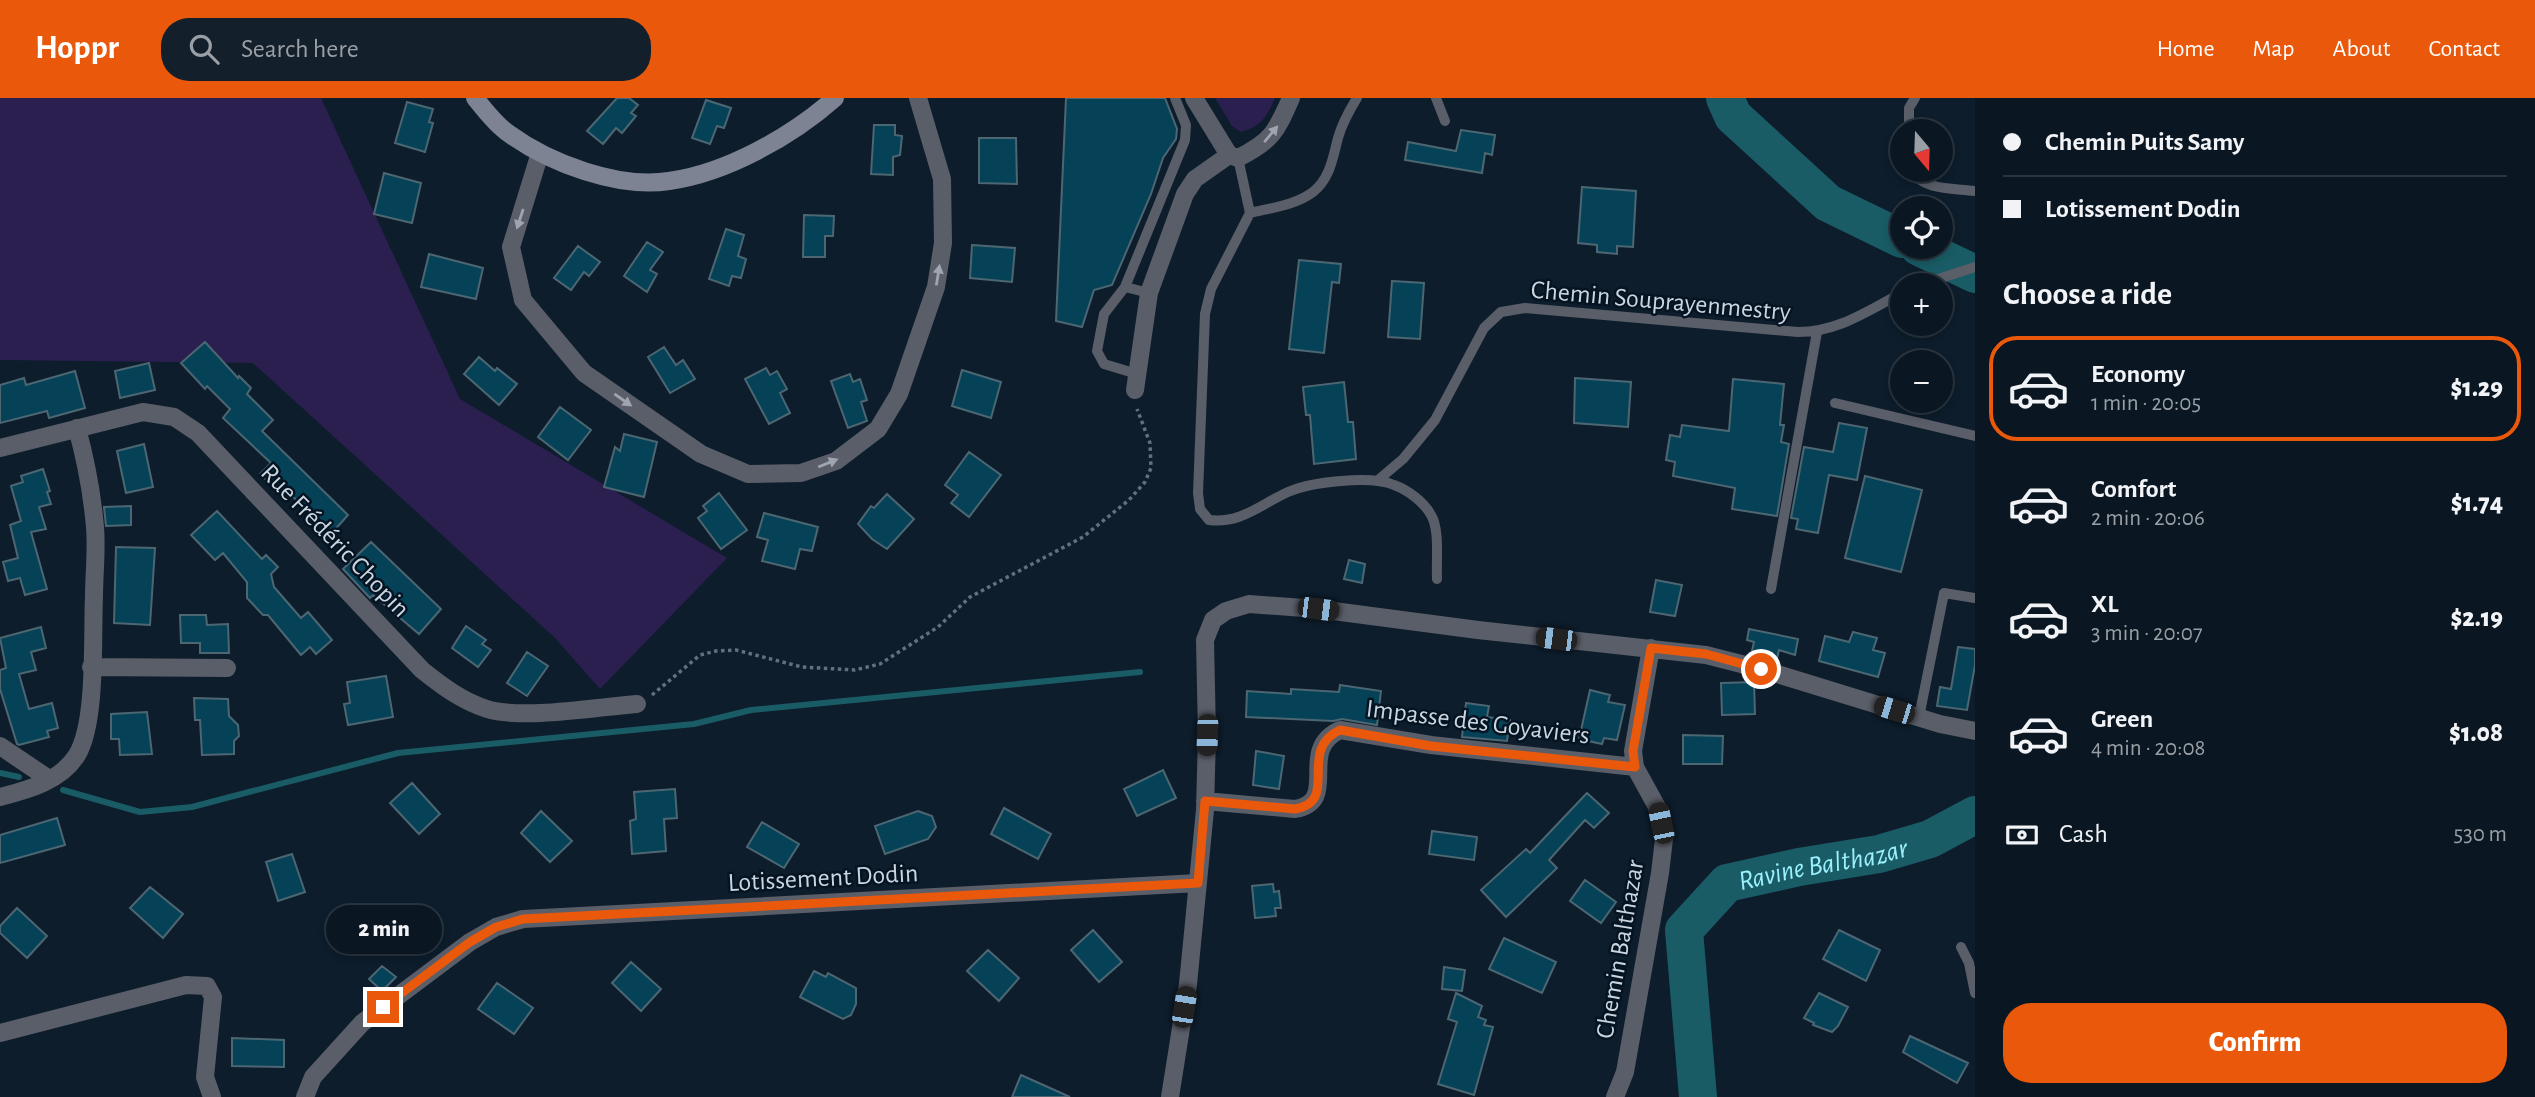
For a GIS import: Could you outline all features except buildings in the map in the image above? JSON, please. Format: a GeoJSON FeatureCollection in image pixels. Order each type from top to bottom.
{"type":"FeatureCollection","features":[{"type":"Feature","properties":{"kind":"main road"},"geometry":{"type":"LineString","coordinates":[[475,98],[506,132],[540,153],[594,173],[636,182],[666,182],[699,176],[723,166],[784,135],[818,113],[835,98]]}},
{"type":"Feature","properties":{"kind":"street"},"geometry":{"type":"LineString","coordinates":[[540,153],[510,247],[523,300],[584,373],[701,454],[748,474],[801,473],[836,461],[878,429],[899,394],[936,287],[943,243],[942,179],[918,98]]}},
{"type":"Feature","properties":{"kind":"street"},"geometry":{"type":"LineString","coordinates":[[1194,98],[1234,156]]}},
{"type":"Feature","properties":{"kind":"street"},"geometry":{"type":"LineString","coordinates":[[1136,382],[1149,293],[1185,194],[1195,179],[1234,156],[1260,146],[1276,131],[1291,98]]}},
{"type":"Feature","properties":{"kind":"street","name":"Rue Frédéric Chopin"},"geometry":{"type":"LineString","coordinates":[[0,448],[143,412],[174,417],[198,433],[422,670],[453,694],[488,709],[527,713],[637,704]]}},
{"type":"Feature","properties":{"kind":"street"},"geometry":{"type":"LineString","coordinates":[[0,797],[28,790],[66,769],[78,754],[86,730],[96,531],[89,475],[77,428]]}},
{"type":"Feature","properties":{"kind":"street"},"geometry":{"type":"LineString","coordinates":[[1170,1097],[1188,984],[1205,801],[1205,640],[1213,620],[1226,611],[1249,604],[1318,609],[1478,630],[1706,654],[1919,718],[1975,731]]}},
{"type":"Feature","properties":{"kind":"street"},"geometry":{"type":"LineString","coordinates":[[1635,767],[1633,751],[1651,648]]}},
{"type":"Feature","properties":{"kind":"street"},"geometry":{"type":"LineString","coordinates":[[91,667],[227,668]]}},
{"type":"Feature","properties":{"kind":"street","name":"Impasse des Goyaviers"},"geometry":{"type":"LineString","coordinates":[[1205,801],[1295,809],[1308,806],[1316,798],[1320,746],[1327,736],[1340,730],[1431,746],[1635,767]]}},
{"type":"Feature","properties":{"kind":"street"},"geometry":{"type":"LineString","coordinates":[[0,746],[49,779]]}},
{"type":"Feature","properties":{"kind":"street","name":"Chemin Balthazar"},"geometry":{"type":"LineString","coordinates":[[1615,1097],[1625,1072],[1664,839],[1657,807],[1635,767]]}},
{"type":"Feature","properties":{"kind":"street","name":"Lotissement Dodin"},"geometry":{"type":"LineString","coordinates":[[305,1097],[313,1077],[362,1023],[470,942],[496,927],[523,919],[1198,883]]}},
{"type":"Feature","properties":{"kind":"street"},"geometry":{"type":"LineString","coordinates":[[0,1033],[186,985],[207,986],[213,997],[205,1077],[212,1097]]}},
{"type":"Feature","properties":{"kind":"lane"},"geometry":{"type":"LineString","coordinates":[[1136,382],[1104,364],[1097,351],[1104,314],[1125,287],[1185,140],[1186,125],[1175,98]]}},
{"type":"Feature","properties":{"kind":"lane"},"geometry":{"type":"LineString","coordinates":[[1249,207],[1300,199],[1314,192],[1324,181],[1347,115],[1357,98]]}},
{"type":"Feature","properties":{"kind":"lane"},"geometry":{"type":"LineString","coordinates":[[1436,98],[1445,121]]}},
{"type":"Feature","properties":{"kind":"lane"},"geometry":{"type":"LineString","coordinates":[[1909,119],[1909,108],[1915,98]]}},
{"type":"Feature","properties":{"kind":"lane"},"geometry":{"type":"LineString","coordinates":[[1234,156],[1249,207],[1211,289],[1206,314],[1198,493],[1200,509],[1209,520],[1223,522],[1245,516],[1288,492],[1302,488],[1322,484],[1377,481],[1394,484],[1415,496],[1432,516],[1437,579]]}},
{"type":"Feature","properties":{"kind":"lane"},"geometry":{"type":"LineString","coordinates":[[1921,182],[1926,185],[1975,191]]}},
{"type":"Feature","properties":{"kind":"lane"},"geometry":{"type":"LineString","coordinates":[[1953,274],[1975,267]]}},
{"type":"Feature","properties":{"kind":"lane"},"geometry":{"type":"LineString","coordinates":[[1125,287],[1149,293]]}},
{"type":"Feature","properties":{"kind":"lane","name":"Chemin Souprayenmestry"},"geometry":{"type":"LineString","coordinates":[[1377,481],[1403,458],[1435,420],[1484,328],[1500,312],[1525,308],[1817,332],[1831,329],[1890,299]]}},
{"type":"Feature","properties":{"kind":"lane"},"geometry":{"type":"LineString","coordinates":[[1771,589],[1817,332]]}},
{"type":"Feature","properties":{"kind":"lane"},"geometry":{"type":"LineString","coordinates":[[1835,403],[1975,436]]}},
{"type":"Feature","properties":{"kind":"lane"},"geometry":{"type":"LineString","coordinates":[[1919,718],[1944,593],[1975,598]]}},
{"type":"Feature","properties":{"kind":"lane"},"geometry":{"type":"LineString","coordinates":[[1961,947],[1969,963],[1975,993]]}},
{"type":"Feature","properties":{"kind":"path"},"geometry":{"type":"LineString","coordinates":[[637,704],[650,697],[699,656],[716,651],[736,650],[802,667],[855,670],[880,664],[923,638],[983,589],[1083,537],[1129,500],[1145,482],[1151,468],[1150,443],[1135,402],[1136,382]]}},
{"type":"Feature","properties":{"kind":"shaded area"},"geometry":{"type":"Polygon","coordinates":[[[0,98],[321,98],[460,399],[727,558],[600,689],[554,637],[253,363],[0,360],[0,98]]]}},
{"type":"Feature","properties":{"kind":"shaded area"},"geometry":{"type":"Polygon","coordinates":[[[1215,98],[1275,98],[1262,120],[1254,127],[1241,132],[1232,126],[1215,98]]]}},
{"type":"Feature","properties":{"kind":"waterway","name":"Ravine Balthazar"},"geometry":{"type":"LineString","coordinates":[[1725,98],[1733,116],[1828,203],[1890,233]]}},
{"type":"Feature","properties":{"kind":"waterway","name":"Ravine Balthazar"},"geometry":{"type":"LineString","coordinates":[[1944,259],[1975,274]]}},
{"type":"Feature","properties":{"kind":"waterway"},"geometry":{"type":"LineString","coordinates":[[63,790],[140,812],[192,807],[398,753],[694,724],[751,710],[1140,672]]}},
{"type":"Feature","properties":{"kind":"waterway"},"geometry":{"type":"LineString","coordinates":[[0,773],[19,777]]}},
{"type":"Feature","properties":{"kind":"waterway","name":"Ravine Balthazar"},"geometry":{"type":"LineString","coordinates":[[1698,1097],[1684,930],[1727,883],[1799,867],[1879,854],[1930,839],[1975,815]]}},
{"type":"Feature","properties":{"kind":"route"},"geometry":{"type":"LineString","coordinates":[[383,1007],[470,942],[496,927],[523,919],[1198,883],[1205,801],[1295,809],[1308,806],[1316,798],[1320,746],[1327,736],[1340,730],[1431,746],[1635,767],[1633,751],[1651,648],[1706,654],[1761,669]]}}]}
